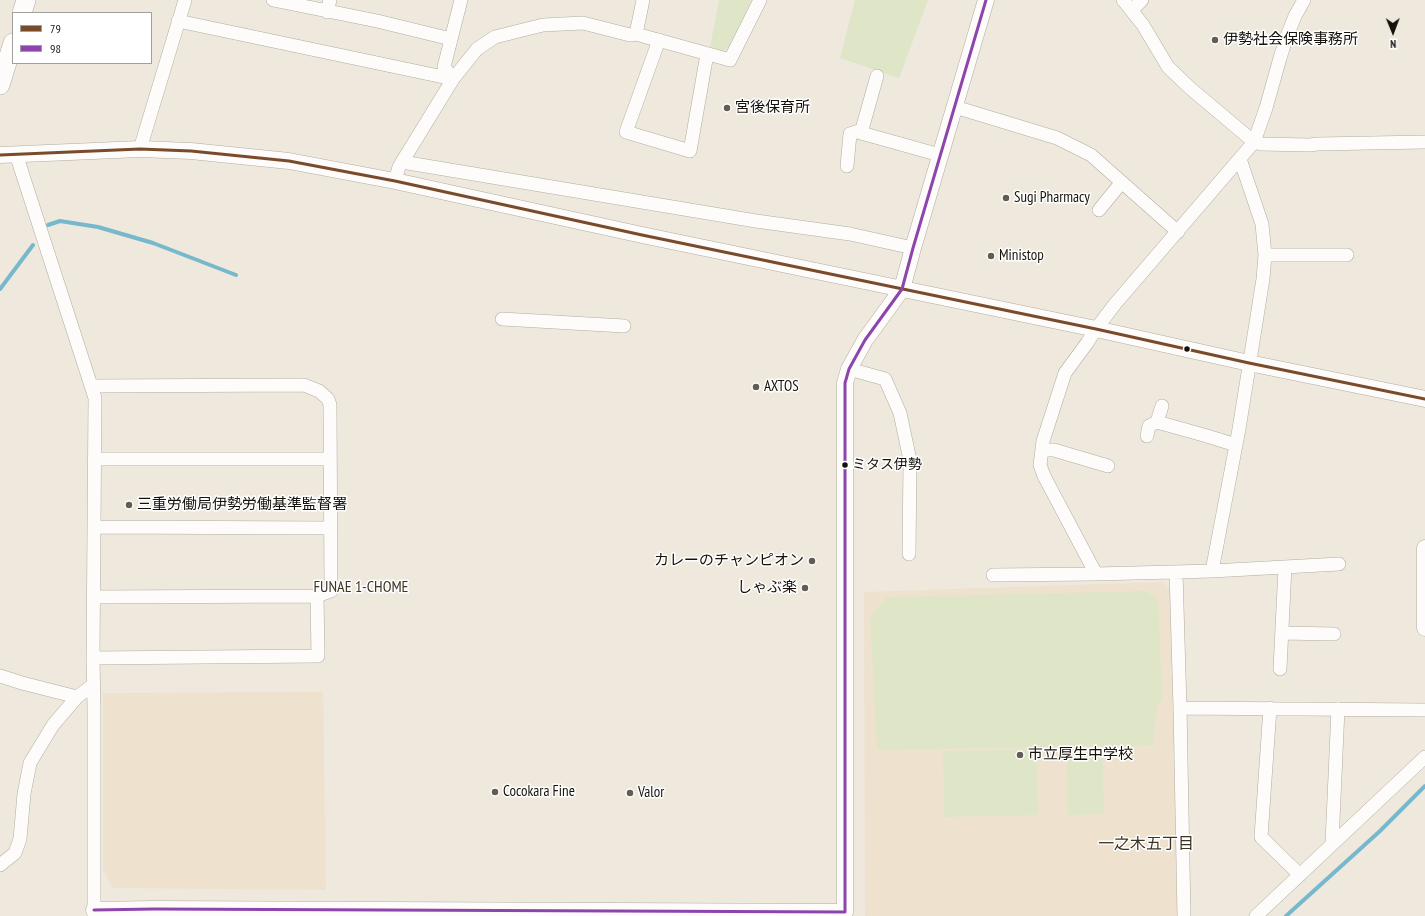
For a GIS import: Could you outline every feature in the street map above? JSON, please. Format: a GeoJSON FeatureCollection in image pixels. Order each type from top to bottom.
{"type":"FeatureCollection","features":[{"type":"Feature","properties":{"kind":"main road"},"geometry":{"type":"LineString","coordinates":[[22,12],[26,0]]}},
{"type":"Feature","properties":{"kind":"main road"},"geometry":{"type":"LineString","coordinates":[[0,85],[12,46]]}},
{"type":"Feature","properties":{"kind":"street"},"geometry":{"type":"LineString","coordinates":[[140,149],[185,0]]}},
{"type":"Feature","properties":{"kind":"street"},"geometry":{"type":"LineString","coordinates":[[273,0],[328,6],[377,21],[451,39]]}},
{"type":"Feature","properties":{"kind":"street"},"geometry":{"type":"LineString","coordinates":[[453,79],[444,67],[461,0]]}},
{"type":"Feature","properties":{"kind":"street"},"geometry":{"type":"LineString","coordinates":[[636,34],[643,0]]}},
{"type":"Feature","properties":{"kind":"street"},"geometry":{"type":"LineString","coordinates":[[395,181],[398,167],[453,79],[476,49],[495,37],[543,25],[583,23],[630,35],[636,34],[730,60],[760,0]]}},
{"type":"Feature","properties":{"kind":"street"},"geometry":{"type":"LineString","coordinates":[[16,154],[95,398],[93,658],[94,913],[154,909],[845,914],[845,383],[849,369],[866,340],[902,289],[986,0]]}},
{"type":"Feature","properties":{"kind":"street"},"geometry":{"type":"LineString","coordinates":[[1123,0],[1143,24],[1168,67],[1190,88],[1254,142],[1261,144],[1310,145],[1425,142]]}},
{"type":"Feature","properties":{"kind":"street"},"geometry":{"type":"LineString","coordinates":[[1132,10],[1142,0]]}},
{"type":"Feature","properties":{"kind":"street"},"geometry":{"type":"LineString","coordinates":[[1096,574],[1044,476],[1040,465],[1044,441],[1065,373],[1115,304],[1254,142],[1266,108],[1287,36],[1295,16],[1304,0]]}},
{"type":"Feature","properties":{"kind":"street"},"geometry":{"type":"LineString","coordinates":[[178,21],[453,79]]}},
{"type":"Feature","properties":{"kind":"street"},"geometry":{"type":"LineString","coordinates":[[659,40],[626,132],[690,151],[707,54]]}},
{"type":"Feature","properties":{"kind":"street"},"geometry":{"type":"LineString","coordinates":[[877,76],[861,133],[940,155]]}},
{"type":"Feature","properties":{"kind":"street"},"geometry":{"type":"LineString","coordinates":[[955,107],[1057,138],[1091,155],[1178,232]]}},
{"type":"Feature","properties":{"kind":"street"},"geometry":{"type":"LineString","coordinates":[[847,166],[850,134],[862,130]]}},
{"type":"Feature","properties":{"kind":"street"},"geometry":{"type":"LineString","coordinates":[[0,155],[140,149],[191,150],[289,162],[395,181],[642,235],[1425,399]]}},
{"type":"Feature","properties":{"kind":"street"},"geometry":{"type":"LineString","coordinates":[[1212,571],[1236,445],[1263,279],[1265,255],[1262,224],[1240,160]]}},
{"type":"Feature","properties":{"kind":"street"},"geometry":{"type":"LineString","coordinates":[[402,162],[756,221],[850,234],[913,248]]}},
{"type":"Feature","properties":{"kind":"street"},"geometry":{"type":"LineString","coordinates":[[1099,210],[1121,183]]}},
{"type":"Feature","properties":{"kind":"street"},"geometry":{"type":"LineString","coordinates":[[1265,255],[1348,255]]}},
{"type":"Feature","properties":{"kind":"street"},"geometry":{"type":"LineString","coordinates":[[502,319],[624,326]]}},
{"type":"Feature","properties":{"kind":"street"},"geometry":{"type":"LineString","coordinates":[[849,369],[885,379],[900,413],[910,460],[909,554]]}},
{"type":"Feature","properties":{"kind":"street"},"geometry":{"type":"LineString","coordinates":[[92,386],[304,385],[319,392],[328,399],[330,405],[330,591],[317,596],[94,597]]}},
{"type":"Feature","properties":{"kind":"street"},"geometry":{"type":"LineString","coordinates":[[1147,436],[1150,426],[1157,422],[1162,406]]}},
{"type":"Feature","properties":{"kind":"street"},"geometry":{"type":"LineString","coordinates":[[1157,422],[1236,445]]}},
{"type":"Feature","properties":{"kind":"street"},"geometry":{"type":"LineString","coordinates":[[1042,450],[1054,450],[1108,466]]}},
{"type":"Feature","properties":{"kind":"street"},"geometry":{"type":"LineString","coordinates":[[95,459],[330,459]]}},
{"type":"Feature","properties":{"kind":"street"},"geometry":{"type":"LineString","coordinates":[[95,528],[330,528]]}},
{"type":"Feature","properties":{"kind":"street"},"geometry":{"type":"LineString","coordinates":[[1425,548],[1425,628]]}},
{"type":"Feature","properties":{"kind":"street"},"geometry":{"type":"LineString","coordinates":[[993,575],[1212,571],[1339,564]]}},
{"type":"Feature","properties":{"kind":"street"},"geometry":{"type":"LineString","coordinates":[[1280,668],[1285,567]]}},
{"type":"Feature","properties":{"kind":"street"},"geometry":{"type":"LineString","coordinates":[[1176,572],[1184,916]]}},
{"type":"Feature","properties":{"kind":"street"},"geometry":{"type":"LineString","coordinates":[[93,658],[318,656],[317,596]]}},
{"type":"Feature","properties":{"kind":"street"},"geometry":{"type":"LineString","coordinates":[[1282,633],[1334,634]]}},
{"type":"Feature","properties":{"kind":"street"},"geometry":{"type":"LineString","coordinates":[[0,676],[77,697]]}},
{"type":"Feature","properties":{"kind":"street"},"geometry":{"type":"LineString","coordinates":[[0,865],[15,854],[20,839],[24,794],[30,763],[53,725],[77,697],[93,685]]}},
{"type":"Feature","properties":{"kind":"street"},"geometry":{"type":"LineString","coordinates":[[1180,708],[1425,710]]}},
{"type":"Feature","properties":{"kind":"street"},"geometry":{"type":"LineString","coordinates":[[1270,708],[1261,837],[1300,875]]}},
{"type":"Feature","properties":{"kind":"street"},"geometry":{"type":"LineString","coordinates":[[1332,843],[1338,709]]}},
{"type":"Feature","properties":{"kind":"street"},"geometry":{"type":"LineString","coordinates":[[1256,916],[1425,757]]}},
{"type":"Feature","properties":{"kind":"shaded area","name":"市立厚生中学校"},"geometry":{"type":"Polygon","coordinates":[[[1162,582],[1172,593],[1180,916],[865,916],[864,592],[1162,582]]]}},
{"type":"Feature","properties":{"kind":"shaded area"},"geometry":{"type":"Polygon","coordinates":[[[323,692],[326,890],[112,888],[103,869],[103,693],[323,692]]]}},
{"type":"Feature","properties":{"kind":"green space"},"geometry":{"type":"Polygon","coordinates":[[[719,0],[752,0],[730,46],[723,51],[710,47],[719,0]]]}},
{"type":"Feature","properties":{"kind":"green space"},"geometry":{"type":"Polygon","coordinates":[[[855,0],[928,0],[899,78],[840,58],[855,0]]]}},
{"type":"Feature","properties":{"kind":"green space"},"geometry":{"type":"Polygon","coordinates":[[[1145,591],[1158,599],[1162,699],[1157,704],[1153,745],[877,750],[870,617],[887,597],[1145,591]]]}},
{"type":"Feature","properties":{"kind":"green space"},"geometry":{"type":"Polygon","coordinates":[[[1102,747],[1104,814],[1068,815],[1067,748],[1102,747]]]}},
{"type":"Feature","properties":{"kind":"green space"},"geometry":{"type":"Polygon","coordinates":[[[1036,749],[1038,815],[944,817],[943,751],[1036,749]]]}},
{"type":"Feature","properties":{"kind":"waterway"},"geometry":{"type":"LineString","coordinates":[[48,225],[60,221],[98,227],[153,243],[236,275]]}},
{"type":"Feature","properties":{"kind":"waterway"},"geometry":{"type":"LineString","coordinates":[[0,289],[33,245]]}},
{"type":"Feature","properties":{"kind":"waterway"},"geometry":{"type":"LineString","coordinates":[[1286,916],[1380,831],[1425,786]]}},
{"type":"Feature","properties":{"kind":"transit line","name":"98"},"geometry":{"type":"LineString","coordinates":[[94,910],[845,912],[845,383],[849,369],[865,340],[902,289],[986,0]]}},
{"type":"Feature","properties":{"kind":"transit line","name":"79"},"geometry":{"type":"LineString","coordinates":[[0,155],[140,149],[191,151],[289,161],[395,181],[642,235],[1425,399]]}},
{"type":"Feature","properties":{"kind":"place","name":"伊勢社会保険事務所"},"geometry":{"type":"Point","coordinates":[1215,40]}},
{"type":"Feature","properties":{"kind":"place","name":"宮後保育所"},"geometry":{"type":"Point","coordinates":[727,108]}},
{"type":"Feature","properties":{"kind":"place","name":"Sugi Pharmacy"},"geometry":{"type":"Point","coordinates":[1006,198]}},
{"type":"Feature","properties":{"kind":"place","name":"Ministop"},"geometry":{"type":"Point","coordinates":[991,256]}},
{"type":"Feature","properties":{"kind":"place","name":"AXTOS"},"geometry":{"type":"Point","coordinates":[756,387]}},
{"type":"Feature","properties":{"kind":"place","name":"ミタス伊勢"},"geometry":{"type":"Point","coordinates":[845,465]}},
{"type":"Feature","properties":{"kind":"place","name":"三重労働局伊勢労働基準監督署"},"geometry":{"type":"Point","coordinates":[129,505]}},
{"type":"Feature","properties":{"kind":"place","name":"カレーのチャンピオン"},"geometry":{"type":"Point","coordinates":[812,561]}},
{"type":"Feature","properties":{"kind":"place","name":"しゃぶ楽"},"geometry":{"type":"Point","coordinates":[805,588]}},
{"type":"Feature","properties":{"kind":"place","name":"市立厚生中学校"},"geometry":{"type":"Point","coordinates":[1020,755]}},
{"type":"Feature","properties":{"kind":"place","name":"Cocokara Fine"},"geometry":{"type":"Point","coordinates":[495,792]}},
{"type":"Feature","properties":{"kind":"place","name":"Valor"},"geometry":{"type":"Point","coordinates":[630,793]}},
{"type":"Feature","properties":{"kind":"district","name":"FUNAE 1-CHOME"},"geometry":{"type":"Point","coordinates":[361,587]}},
{"type":"Feature","properties":{"kind":"district","name":"一之木五丁目"},"geometry":{"type":"Point","coordinates":[1146,844]}}]}
